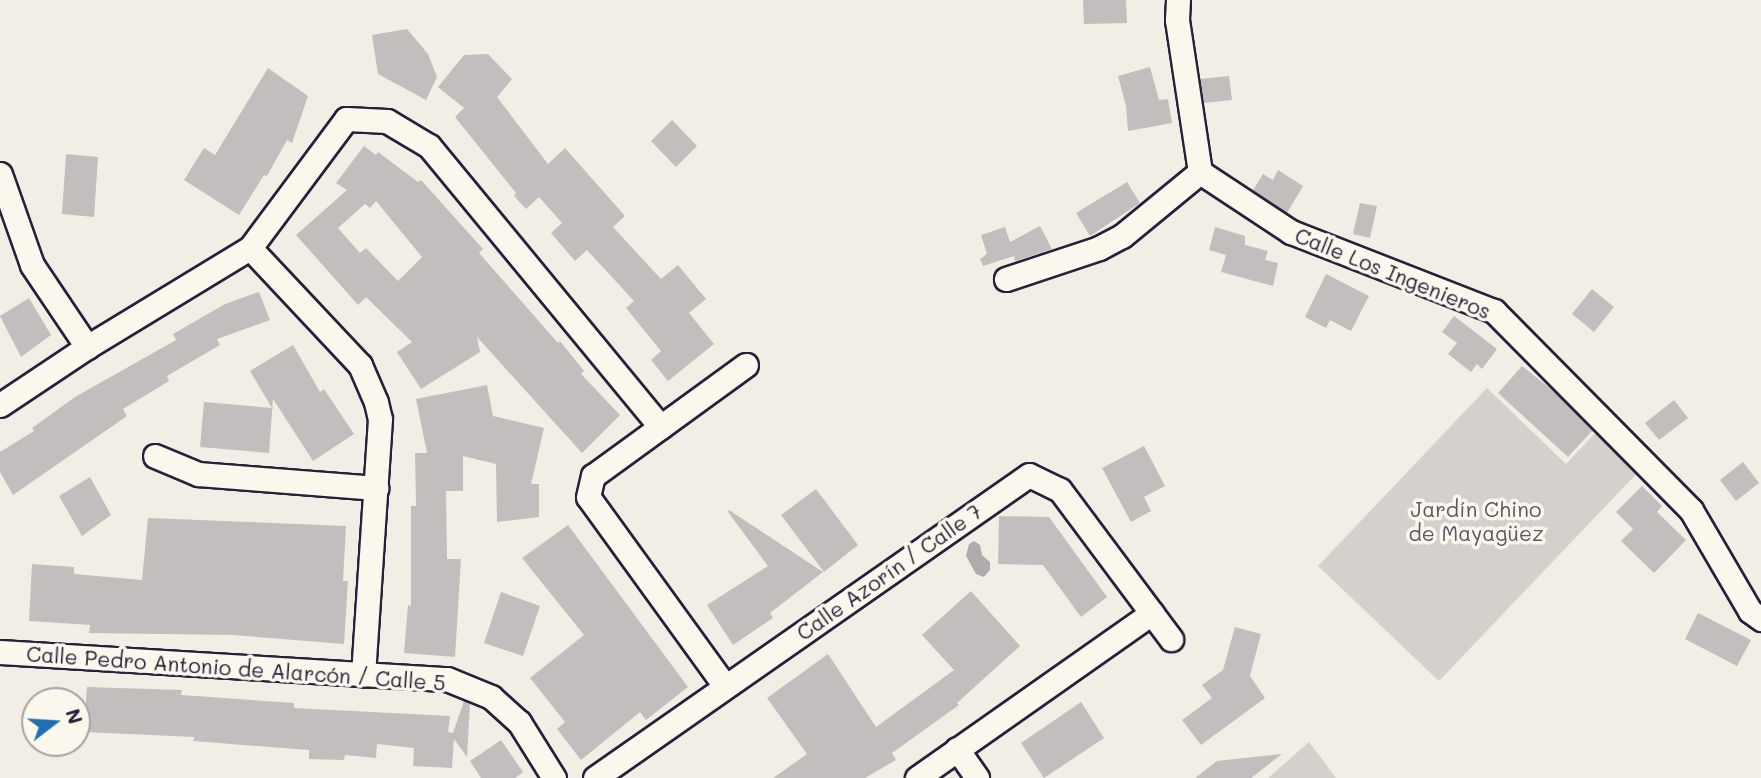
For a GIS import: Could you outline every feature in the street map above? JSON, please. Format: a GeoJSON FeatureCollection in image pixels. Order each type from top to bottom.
{"type":"FeatureCollection","features":[{"type":"Feature","properties":{"kind":"street"},"geometry":{"type":"LineString","coordinates":[[1006,279],[1100,248],[1122,236],[1200,172],[1177,20],[1178,0]]}},
{"type":"Feature","properties":{"kind":"street"},"geometry":{"type":"LineString","coordinates":[[0,405],[87,346],[250,247],[346,119],[387,121],[429,146],[661,427]]}},
{"type":"Feature","properties":{"kind":"street","name":"Calle Los Ingenieros"},"geometry":{"type":"LineString","coordinates":[[1200,172],[1291,232],[1494,311],[1691,510],[1749,611],[1761,620]]}},
{"type":"Feature","properties":{"kind":"street"},"geometry":{"type":"LineString","coordinates":[[0,174],[32,265],[87,346]]}},
{"type":"Feature","properties":{"kind":"street"},"geometry":{"type":"LineString","coordinates":[[250,247],[360,365],[369,382],[380,419],[363,674]]}},
{"type":"Feature","properties":{"kind":"street"},"geometry":{"type":"LineString","coordinates":[[725,687],[588,497],[593,476],[746,365]]}},
{"type":"Feature","properties":{"kind":"street"},"geometry":{"type":"LineString","coordinates":[[155,456],[198,474],[376,488]]}},
{"type":"Feature","properties":{"kind":"street","name":"Calle Azorín / Calle 7"},"geometry":{"type":"LineString","coordinates":[[595,778],[1030,475],[1060,490],[1171,639]]}},
{"type":"Feature","properties":{"kind":"street"},"geometry":{"type":"LineString","coordinates":[[917,778],[1152,613]]}},
{"type":"Feature","properties":{"kind":"street","name":"Calle Pedro Antonio de Alarcón / Calle 5"},"geometry":{"type":"LineString","coordinates":[[0,652],[447,679],[491,697],[519,722],[554,778]]}},
{"type":"Feature","properties":{"kind":"street"},"geometry":{"type":"LineString","coordinates":[[957,749],[977,778]]}},
{"type":"Feature","properties":{"kind":"green space","name":"Jardín Chino de Mayagüez"},"geometry":{"type":"Polygon","coordinates":[[[1487,388],[1566,464],[1600,428],[1642,468],[1439,681],[1318,566],[1487,388]]]}},
{"type":"Feature","properties":{"kind":"green space"},"geometry":{"type":"Polygon","coordinates":[[[1309,742],[1336,778],[1268,778],[1309,742]]]}},
{"type":"Feature","properties":{"kind":"shaded area"},"geometry":{"type":"Polygon","coordinates":[[[974,541],[980,545],[982,555],[990,562],[990,570],[984,577],[976,574],[966,556],[969,544],[974,541]]]}},
{"type":"Feature","properties":{"kind":"building"},"geometry":{"type":"Polygon","coordinates":[[[1083,0],[1126,0],[1127,23],[1084,24],[1083,0]]]}},
{"type":"Feature","properties":{"kind":"building"},"geometry":{"type":"Polygon","coordinates":[[[407,29],[428,54],[437,77],[426,100],[378,74],[372,35],[407,29]]]}},
{"type":"Feature","properties":{"kind":"building"},"geometry":{"type":"Polygon","coordinates":[[[488,54],[512,79],[497,97],[548,164],[565,148],[625,216],[613,227],[661,279],[678,265],[706,299],[689,313],[714,344],[668,381],[651,360],[661,351],[626,308],[634,301],[587,250],[575,261],[551,233],[562,223],[539,197],[526,209],[514,196],[516,193],[455,117],[464,108],[438,87],[464,55],[488,54]]]}},
{"type":"Feature","properties":{"kind":"building"},"geometry":{"type":"Polygon","coordinates":[[[1150,67],[1159,100],[1168,99],[1172,123],[1128,131],[1126,106],[1118,76],[1150,67]]]}},
{"type":"Feature","properties":{"kind":"building"},"geometry":{"type":"Polygon","coordinates":[[[268,68],[308,96],[292,143],[287,140],[267,176],[264,175],[239,215],[184,180],[204,148],[215,155],[268,68]]]}},
{"type":"Feature","properties":{"kind":"building"},"geometry":{"type":"Polygon","coordinates":[[[1229,76],[1232,100],[1204,103],[1200,79],[1229,76]]]}},
{"type":"Feature","properties":{"kind":"building"},"geometry":{"type":"Polygon","coordinates":[[[672,120],[697,146],[676,167],[651,141],[672,120]]]}},
{"type":"Feature","properties":{"kind":"building"},"geometry":{"type":"Polygon","coordinates":[[[364,146],[376,155],[378,152],[418,182],[421,180],[483,249],[479,253],[558,343],[560,341],[584,371],[581,374],[620,415],[582,453],[477,337],[480,352],[421,389],[397,352],[412,342],[366,297],[358,305],[296,235],[347,190],[336,183],[364,146]],[[376,201],[370,208],[365,204],[338,228],[360,253],[366,248],[398,281],[422,257],[376,201]]]}},
{"type":"Feature","properties":{"kind":"building"},"geometry":{"type":"Polygon","coordinates":[[[66,154],[98,157],[94,217],[62,214],[66,154]]]}},
{"type":"Feature","properties":{"kind":"building"},"geometry":{"type":"Polygon","coordinates":[[[1278,170],[1303,186],[1287,213],[1253,190],[1263,174],[1273,180],[1278,170]]]}},
{"type":"Feature","properties":{"kind":"building"},"geometry":{"type":"Polygon","coordinates":[[[1127,182],[1140,203],[1090,236],[1076,213],[1127,182]]]}},
{"type":"Feature","properties":{"kind":"building"},"geometry":{"type":"Polygon","coordinates":[[[1360,203],[1377,206],[1370,238],[1353,234],[1360,203]]]}},
{"type":"Feature","properties":{"kind":"building"},"geometry":{"type":"Polygon","coordinates":[[[1040,226],[1052,249],[1015,261],[1014,256],[983,266],[980,259],[987,254],[981,235],[1005,227],[1010,242],[1040,226]]]}},
{"type":"Feature","properties":{"kind":"building"},"geometry":{"type":"Polygon","coordinates":[[[1215,227],[1245,236],[1245,245],[1268,251],[1265,260],[1278,263],[1273,286],[1221,272],[1226,255],[1209,250],[1215,227]]]}},
{"type":"Feature","properties":{"kind":"building"},"geometry":{"type":"Polygon","coordinates":[[[1326,274],[1369,296],[1351,331],[1330,320],[1326,328],[1305,317],[1326,274]]]}},
{"type":"Feature","properties":{"kind":"building"},"geometry":{"type":"Polygon","coordinates":[[[1592,289],[1614,307],[1594,332],[1572,314],[1592,289]]]}},
{"type":"Feature","properties":{"kind":"building"},"geometry":{"type":"Polygon","coordinates":[[[259,292],[270,320],[217,339],[220,345],[167,376],[169,381],[123,409],[127,416],[13,495],[0,472],[0,452],[34,431],[32,428],[75,397],[176,340],[173,334],[225,304],[259,292]]]}},
{"type":"Feature","properties":{"kind":"building"},"geometry":{"type":"Polygon","coordinates":[[[29,298],[51,335],[21,357],[0,316],[29,298]]]}},
{"type":"Feature","properties":{"kind":"building"},"geometry":{"type":"Polygon","coordinates":[[[1454,316],[1497,349],[1482,369],[1477,364],[1471,372],[1448,354],[1457,343],[1442,332],[1454,316]]]}},
{"type":"Feature","properties":{"kind":"building"},"geometry":{"type":"Polygon","coordinates":[[[293,345],[320,392],[324,389],[354,434],[313,461],[273,399],[269,453],[200,447],[204,402],[272,408],[250,371],[293,345]]]}},
{"type":"Feature","properties":{"kind":"building"},"geometry":{"type":"Polygon","coordinates":[[[1522,366],[1558,395],[1592,431],[1568,457],[1498,393],[1522,366]]]}},
{"type":"Feature","properties":{"kind":"building"},"geometry":{"type":"Polygon","coordinates":[[[487,385],[493,416],[544,428],[531,484],[539,484],[539,517],[497,522],[496,464],[463,456],[463,491],[446,491],[447,559],[461,559],[455,657],[404,653],[408,605],[411,606],[411,506],[416,506],[415,453],[427,453],[416,399],[487,385]]]}},
{"type":"Feature","properties":{"kind":"building"},"geometry":{"type":"Polygon","coordinates":[[[1674,400],[1688,418],[1659,440],[1645,423],[1674,400]]]}},
{"type":"Feature","properties":{"kind":"building"},"geometry":{"type":"Polygon","coordinates":[[[1144,446],[1165,486],[1144,497],[1151,511],[1131,522],[1102,468],[1144,446]]]}},
{"type":"Feature","properties":{"kind":"building"},"geometry":{"type":"Polygon","coordinates":[[[1743,462],[1759,483],[1736,501],[1720,480],[1743,462]]]}},
{"type":"Feature","properties":{"kind":"building"},"geometry":{"type":"Polygon","coordinates":[[[90,477],[111,515],[82,536],[59,496],[90,477]]]}},
{"type":"Feature","properties":{"kind":"building"},"geometry":{"type":"Polygon","coordinates":[[[1642,486],[1662,506],[1657,512],[1686,540],[1654,573],[1621,541],[1633,529],[1616,512],[1642,486]]]}},
{"type":"Feature","properties":{"kind":"building"},"geometry":{"type":"Polygon","coordinates":[[[816,489],[858,545],[824,572],[781,515],[816,489]]]}},
{"type":"Feature","properties":{"kind":"building"},"geometry":{"type":"Polygon","coordinates":[[[729,510],[823,572],[770,613],[773,618],[733,645],[707,605],[768,566],[729,510]]]}},
{"type":"Feature","properties":{"kind":"building"},"geometry":{"type":"Polygon","coordinates":[[[999,516],[1049,517],[1107,597],[1081,617],[1043,565],[998,564],[999,516]]]}},
{"type":"Feature","properties":{"kind":"building"},"geometry":{"type":"Polygon","coordinates":[[[148,518],[346,526],[343,581],[348,581],[344,644],[233,635],[89,633],[90,625],[29,621],[32,564],[74,567],[74,574],[142,580],[148,518]]]}},
{"type":"Feature","properties":{"kind":"building"},"geometry":{"type":"Polygon","coordinates":[[[568,525],[688,687],[646,720],[640,712],[581,760],[557,729],[565,722],[530,678],[584,635],[522,558],[568,525]]]}},
{"type":"Feature","properties":{"kind":"building"},"geometry":{"type":"Polygon","coordinates":[[[971,591],[1020,646],[957,703],[959,705],[892,753],[896,760],[865,778],[773,778],[807,754],[767,698],[828,654],[876,727],[954,670],[922,635],[971,591]]]}},
{"type":"Feature","properties":{"kind":"building"},"geometry":{"type":"Polygon","coordinates":[[[501,592],[540,606],[523,656],[484,643],[501,592]]]}},
{"type":"Feature","properties":{"kind":"building"},"geometry":{"type":"Polygon","coordinates":[[[1698,613],[1751,640],[1737,666],[1685,639],[1698,613]]]}},
{"type":"Feature","properties":{"kind":"building"},"geometry":{"type":"Polygon","coordinates":[[[1235,627],[1261,634],[1250,676],[1265,698],[1201,745],[1182,720],[1212,698],[1202,685],[1223,670],[1235,627]]]}},
{"type":"Feature","properties":{"kind":"building"},"geometry":{"type":"Polygon","coordinates":[[[91,687],[182,690],[181,695],[294,703],[294,708],[450,716],[448,732],[453,733],[464,701],[470,704],[467,757],[454,739],[452,768],[413,766],[414,748],[377,744],[376,758],[345,755],[344,760],[309,759],[309,750],[193,741],[194,737],[91,732],[91,687]]]}},
{"type":"Feature","properties":{"kind":"building"},"geometry":{"type":"Polygon","coordinates":[[[1081,702],[1104,738],[1044,778],[1021,743],[1081,702]]]}},
{"type":"Feature","properties":{"kind":"building"},"geometry":{"type":"Polygon","coordinates":[[[501,740],[523,772],[515,778],[481,778],[470,761],[501,740]]]}},
{"type":"Feature","properties":{"kind":"building"},"geometry":{"type":"Polygon","coordinates":[[[1282,754],[1251,778],[1195,778],[1217,761],[1282,754]]]}}]}
